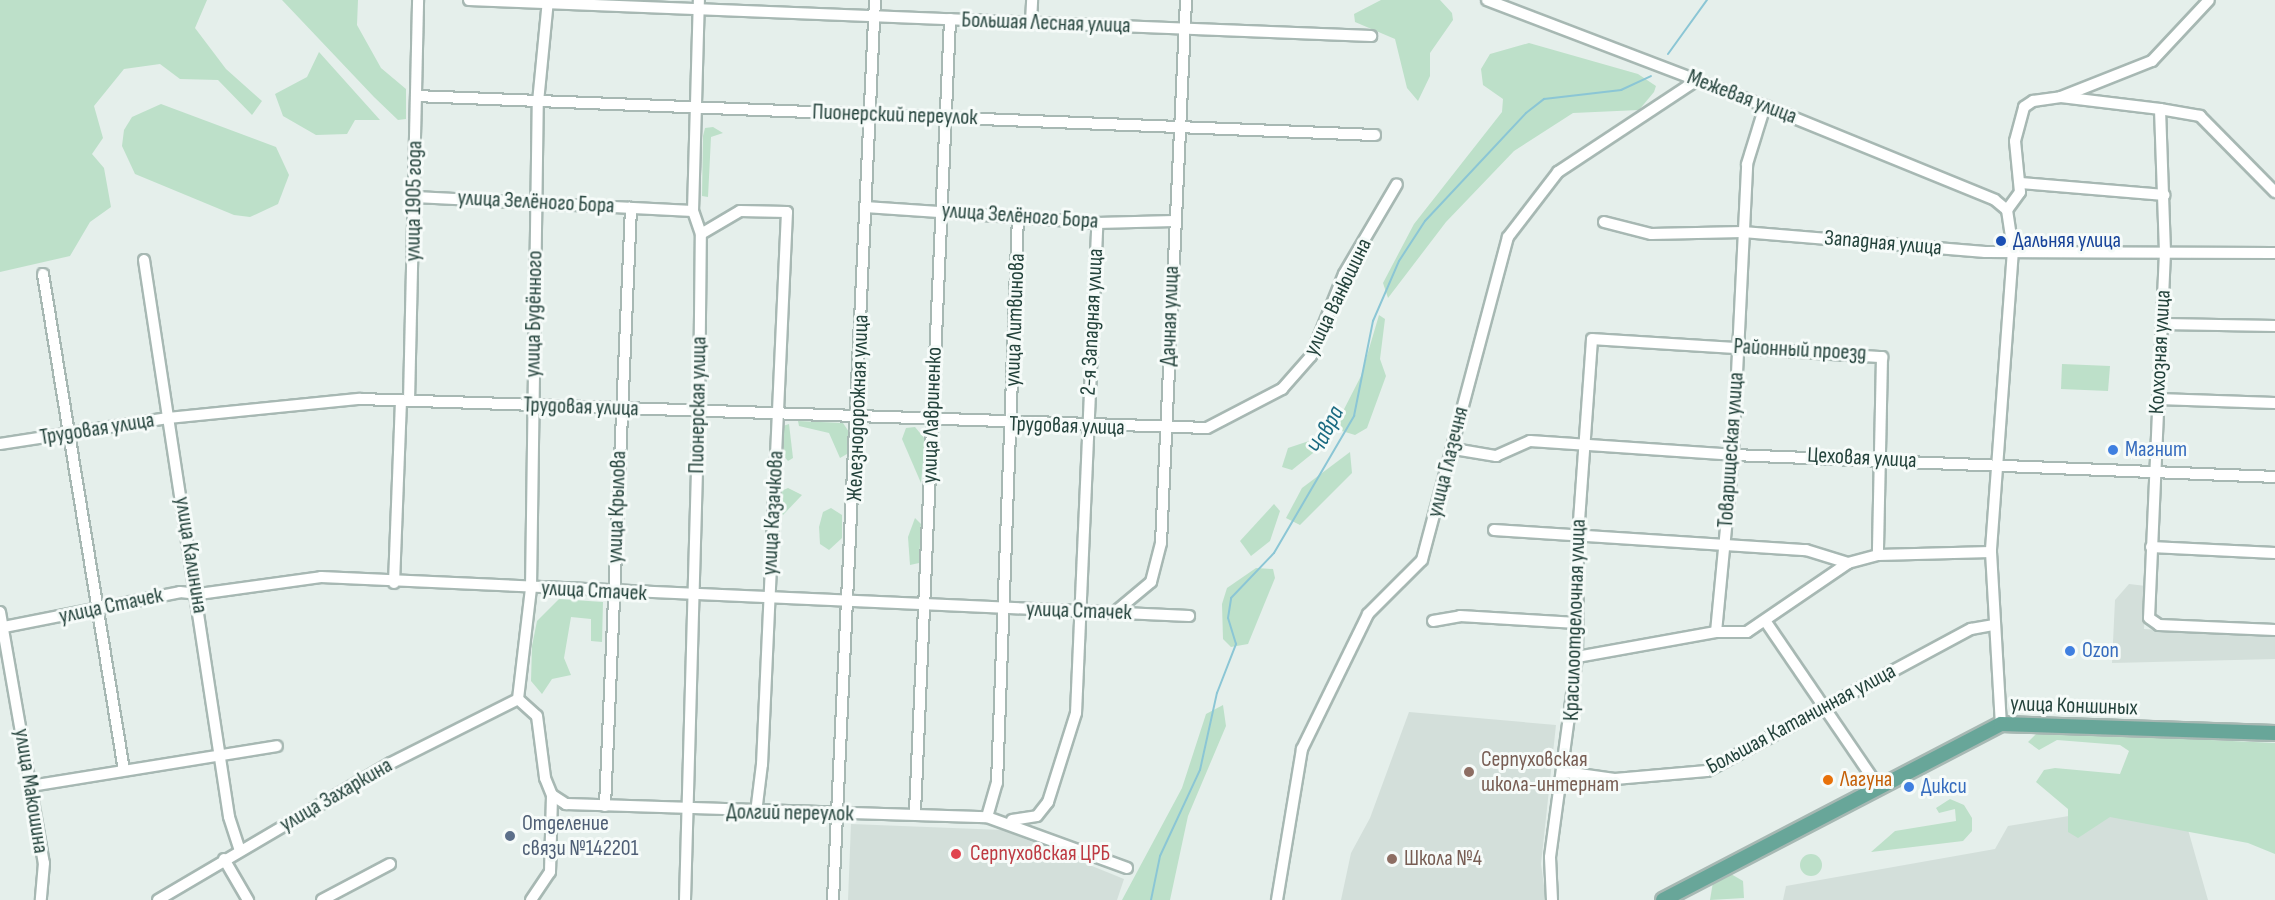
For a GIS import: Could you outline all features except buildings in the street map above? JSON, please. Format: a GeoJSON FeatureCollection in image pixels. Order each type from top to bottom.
{"type":"FeatureCollection","features":[{"type":"Feature","properties":{"kind":"main road","name":"улица Коншиных"},"geometry":{"type":"LineString","coordinates":[[1663,900],[1878,786],[2001,724],[2275,733]]}},
{"type":"Feature","properties":{"kind":"street","name":"улица 1905 года"},"geometry":{"type":"LineString","coordinates":[[394,583],[415,196],[418,0]]}},
{"type":"Feature","properties":{"kind":"street","name":"Большая Лесная улица"},"geometry":{"type":"LineString","coordinates":[[469,0],[699,5],[950,19],[1371,36]]}},
{"type":"Feature","properties":{"kind":"street","name":"Железнодорожная улица"},"geometry":{"type":"LineString","coordinates":[[833,900],[840,816],[858,418],[868,113],[875,0]]}},
{"type":"Feature","properties":{"kind":"street"},"geometry":{"type":"LineString","coordinates":[[1032,0],[1032,22]]}},
{"type":"Feature","properties":{"kind":"street","name":"Дачная улица"},"geometry":{"type":"LineString","coordinates":[[1114,612],[1136,599],[1157,568],[1186,0]]}},
{"type":"Feature","properties":{"kind":"street","name":"Межевая улица"},"geometry":{"type":"LineString","coordinates":[[1487,0],[1765,106],[1995,200],[2007,210]]}},
{"type":"Feature","properties":{"kind":"street"},"geometry":{"type":"LineString","coordinates":[[2001,724],[1990,552],[2013,250],[2007,210],[2017,201],[2021,183],[2015,141],[2024,107],[2061,97],[2152,61],[2210,0]]}},
{"type":"Feature","properties":{"kind":"street","name":"улица Будённого"},"geometry":{"type":"LineString","coordinates":[[518,699],[531,588],[538,102],[548,3]]}},
{"type":"Feature","properties":{"kind":"street","name":"Пионерская улица"},"geometry":{"type":"LineString","coordinates":[[685,900],[684,810],[694,595],[699,411],[701,234],[693,211],[699,5]]}},
{"type":"Feature","properties":{"kind":"street","name":"улица Лавриненко"},"geometry":{"type":"LineString","coordinates":[[915,812],[950,19]]}},
{"type":"Feature","properties":{"kind":"street","name":"улица Глазечня"},"geometry":{"type":"LineString","coordinates":[[1277,900],[1309,730],[1376,601],[1414,573],[1422,560],[1454,449],[1499,260],[1521,213],[1558,172],[1696,80]]}},
{"type":"Feature","properties":{"kind":"street","name":"Пионерский переулок"},"geometry":{"type":"LineString","coordinates":[[416,96],[696,108],[945,115],[1375,135]]}},
{"type":"Feature","properties":{"kind":"street"},"geometry":{"type":"LineString","coordinates":[[2061,97],[2162,113],[2200,116],[2275,192]]}},
{"type":"Feature","properties":{"kind":"street","name":"Товарищеская улица"},"geometry":{"type":"LineString","coordinates":[[1716,632],[1733,455],[1748,151],[1765,106]]}},
{"type":"Feature","properties":{"kind":"street","name":"Колхозная улица"},"geometry":{"type":"LineString","coordinates":[[2162,113],[2165,252],[2151,547],[2151,623],[2275,630]]}},
{"type":"Feature","properties":{"kind":"street"},"geometry":{"type":"LineString","coordinates":[[2021,183],[2165,195]]}},
{"type":"Feature","properties":{"kind":"street","name":"улица Ванюшина"},"geometry":{"type":"LineString","coordinates":[[1165,429],[1207,428],[1238,415],[1295,376],[1311,356],[1344,274],[1397,184]]}},
{"type":"Feature","properties":{"kind":"street","name":"улица Зелёного Бора"},"geometry":{"type":"LineString","coordinates":[[415,196],[536,200],[693,211]]}},
{"type":"Feature","properties":{"kind":"street","name":"улица Зелёного Бора"},"geometry":{"type":"LineString","coordinates":[[865,207],[940,214],[1097,223],[1174,221]]}},
{"type":"Feature","properties":{"kind":"street","name":"улица Крылова"},"geometry":{"type":"LineString","coordinates":[[605,806],[620,408],[632,208]]}},
{"type":"Feature","properties":{"kind":"street","name":"улица Казачкова"},"geometry":{"type":"LineString","coordinates":[[701,234],[740,211],[787,212],[769,599],[756,813]]}},
{"type":"Feature","properties":{"kind":"street","name":"улица Литвинова"},"geometry":{"type":"LineString","coordinates":[[987,817],[996,783],[1018,218]]}},
{"type":"Feature","properties":{"kind":"street","name":"Западная улица"},"geometry":{"type":"LineString","coordinates":[[1604,222],[1651,234],[1743,232],[2013,250],[2275,254]]}},
{"type":"Feature","properties":{"kind":"street","name":"2-я Западная улица"},"geometry":{"type":"LineString","coordinates":[[1009,821],[1037,816],[1053,791],[1076,713],[1097,223]]}},
{"type":"Feature","properties":{"kind":"street","name":"улица Калинина"},"geometry":{"type":"LineString","coordinates":[[144,260],[168,418],[199,594],[219,755],[240,850]]}},
{"type":"Feature","properties":{"kind":"street"},"geometry":{"type":"LineString","coordinates":[[43,274],[102,610],[124,770]]}},
{"type":"Feature","properties":{"kind":"street"},"geometry":{"type":"LineString","coordinates":[[2163,324],[2275,326]]}},
{"type":"Feature","properties":{"kind":"street","name":"Районный проезд"},"geometry":{"type":"LineString","coordinates":[[1592,339],[1737,346],[1882,357],[1878,555]]}},
{"type":"Feature","properties":{"kind":"street","name":"Красилоотделочная улица"},"geometry":{"type":"LineString","coordinates":[[1552,900],[1550,857],[1564,772],[1577,657],[1578,535],[1592,339]]}},
{"type":"Feature","properties":{"kind":"street"},"geometry":{"type":"LineString","coordinates":[[2158,399],[2275,403]]}},
{"type":"Feature","properties":{"kind":"street","name":"Трудовая улица"},"geometry":{"type":"LineString","coordinates":[[0,444],[70,431],[303,403],[405,401],[1165,429]]}},
{"type":"Feature","properties":{"kind":"street","name":"Цеховая улица"},"geometry":{"type":"LineString","coordinates":[[1454,449],[1496,456],[1530,441],[1733,455],[2275,477]]}},
{"type":"Feature","properties":{"kind":"street"},"geometry":{"type":"LineString","coordinates":[[1494,530],[1806,550],[1848,563]]}},
{"type":"Feature","properties":{"kind":"street"},"geometry":{"type":"LineString","coordinates":[[2151,547],[2275,553]]}},
{"type":"Feature","properties":{"kind":"street"},"geometry":{"type":"LineString","coordinates":[[1577,657],[1716,632],[1747,632],[1766,622],[1848,563],[1878,555],[1990,552]]}},
{"type":"Feature","properties":{"kind":"street","name":"улица Стачек"},"geometry":{"type":"LineString","coordinates":[[4,627],[102,610],[180,592],[199,594],[321,577],[394,583],[769,599],[850,599],[925,605],[1081,609],[1189,616]]}},
{"type":"Feature","properties":{"kind":"street","name":"улица Макошина"},"geometry":{"type":"LineString","coordinates":[[0,612],[44,863],[41,900]]}},
{"type":"Feature","properties":{"kind":"street"},"geometry":{"type":"LineString","coordinates":[[1433,621],[1460,616],[1577,623]]}},
{"type":"Feature","properties":{"kind":"street"},"geometry":{"type":"LineString","coordinates":[[1766,622],[1878,786]]}},
{"type":"Feature","properties":{"kind":"street","name":"Большая Катанинная улица"},"geometry":{"type":"LineString","coordinates":[[1564,772],[1615,779],[1707,771],[1971,629],[1993,625]]}},
{"type":"Feature","properties":{"kind":"street"},"geometry":{"type":"LineString","coordinates":[[518,699],[537,716],[552,795],[550,872],[531,900]]}},
{"type":"Feature","properties":{"kind":"street","name":"улица Захаркина"},"geometry":{"type":"LineString","coordinates":[[158,900],[224,859],[391,763],[518,699]]}},
{"type":"Feature","properties":{"kind":"street"},"geometry":{"type":"LineString","coordinates":[[31,786],[277,746]]}},
{"type":"Feature","properties":{"kind":"street","name":"Долгий переулок"},"geometry":{"type":"LineString","coordinates":[[552,795],[566,804],[684,810],[840,816],[915,812],[987,817],[1009,821],[1057,845],[1126,868]]}},
{"type":"Feature","properties":{"kind":"street"},"geometry":{"type":"LineString","coordinates":[[224,859],[248,900]]}},
{"type":"Feature","properties":{"kind":"street"},"geometry":{"type":"LineString","coordinates":[[322,900],[390,864]]}},
{"type":"Feature","properties":{"kind":"shaded area"},"geometry":{"type":"Polygon","coordinates":[[[2129,584],[2146,586],[2144,629],[2275,637],[2275,659],[2112,663],[2115,600],[2129,584]]]}},
{"type":"Feature","properties":{"kind":"shaded area","name":"Серпуховская школа-интернат"},"geometry":{"type":"Polygon","coordinates":[[[1409,712],[1556,725],[1541,864],[1546,900],[1341,900],[1351,853],[1370,818],[1409,712]]]}},
{"type":"Feature","properties":{"kind":"shaded area"},"geometry":{"type":"Polygon","coordinates":[[[2179,798],[2208,900],[1783,900],[1786,886],[1995,849],[2008,826],[2179,798]]]}},
{"type":"Feature","properties":{"kind":"shaded area","name":"Серпуховская ЦРБ"},"geometry":{"type":"Polygon","coordinates":[[[851,824],[1003,830],[1124,879],[1117,900],[848,900],[851,824]]]}},
{"type":"Feature","properties":{"kind":"green space"},"geometry":{"type":"Polygon","coordinates":[[[0,0],[207,0],[195,28],[226,69],[262,101],[252,115],[218,80],[180,79],[160,64],[124,69],[94,106],[103,138],[92,154],[104,168],[111,207],[90,222],[70,256],[0,272],[0,0]]]}},
{"type":"Feature","properties":{"kind":"green space"},"geometry":{"type":"Polygon","coordinates":[[[282,0],[358,0],[357,25],[381,68],[406,89],[406,119],[398,120],[374,97],[282,0]]]}},
{"type":"Feature","properties":{"kind":"green space"},"geometry":{"type":"Polygon","coordinates":[[[1381,0],[1440,0],[1452,13],[1453,20],[1430,53],[1430,76],[1418,101],[1407,88],[1395,39],[1355,22],[1354,14],[1381,0]]]}},
{"type":"Feature","properties":{"kind":"green space"},"geometry":{"type":"Polygon","coordinates":[[[1529,43],[1638,74],[1656,86],[1654,92],[1639,110],[1573,113],[1514,151],[1446,222],[1388,298],[1383,283],[1414,224],[1502,112],[1503,99],[1483,85],[1481,69],[1490,54],[1529,43]]]}},
{"type":"Feature","properties":{"kind":"green space"},"geometry":{"type":"Polygon","coordinates":[[[319,52],[380,120],[355,120],[347,134],[316,135],[283,116],[275,94],[307,77],[319,52]]]}},
{"type":"Feature","properties":{"kind":"green space"},"geometry":{"type":"Polygon","coordinates":[[[161,104],[276,147],[289,175],[278,204],[250,217],[234,215],[135,174],[122,146],[124,130],[132,117],[161,104]]]}},
{"type":"Feature","properties":{"kind":"green space"},"geometry":{"type":"Polygon","coordinates":[[[713,127],[723,133],[711,137],[708,197],[702,196],[703,136],[705,128],[713,127]]]}},
{"type":"Feature","properties":{"kind":"green space"},"geometry":{"type":"Polygon","coordinates":[[[1379,315],[1385,319],[1380,359],[1386,376],[1367,428],[1355,435],[1342,431],[1339,419],[1361,376],[1379,315]]]}},
{"type":"Feature","properties":{"kind":"green space"},"geometry":{"type":"Polygon","coordinates":[[[2062,364],[2110,366],[2108,391],[2061,389],[2062,364]]]}},
{"type":"Feature","properties":{"kind":"green space"},"geometry":{"type":"Polygon","coordinates":[[[798,421],[843,423],[851,435],[847,454],[840,458],[829,433],[799,426],[798,421]]]}},
{"type":"Feature","properties":{"kind":"green space"},"geometry":{"type":"Polygon","coordinates":[[[789,424],[793,458],[788,461],[781,453],[783,426],[789,424]]]}},
{"type":"Feature","properties":{"kind":"green space"},"geometry":{"type":"Polygon","coordinates":[[[915,427],[925,439],[921,483],[902,439],[906,428],[915,427]]]}},
{"type":"Feature","properties":{"kind":"green space"},"geometry":{"type":"Polygon","coordinates":[[[1309,441],[1323,445],[1292,470],[1282,467],[1288,448],[1309,441]]]}},
{"type":"Feature","properties":{"kind":"green space"},"geometry":{"type":"Polygon","coordinates":[[[1350,452],[1352,473],[1300,525],[1286,518],[1302,488],[1350,452]]]}},
{"type":"Feature","properties":{"kind":"green space"},"geometry":{"type":"Polygon","coordinates":[[[788,488],[802,495],[783,515],[778,507],[781,491],[788,488]]]}},
{"type":"Feature","properties":{"kind":"green space"},"geometry":{"type":"Polygon","coordinates":[[[1274,504],[1280,511],[1270,541],[1251,556],[1240,541],[1274,504]]]}},
{"type":"Feature","properties":{"kind":"green space"},"geometry":{"type":"Polygon","coordinates":[[[831,508],[842,515],[842,538],[829,550],[820,544],[819,527],[823,512],[831,508]]]}},
{"type":"Feature","properties":{"kind":"green space"},"geometry":{"type":"Polygon","coordinates":[[[915,518],[921,524],[919,563],[910,565],[908,537],[915,518]]]}},
{"type":"Feature","properties":{"kind":"green space"},"geometry":{"type":"Polygon","coordinates":[[[1256,568],[1273,569],[1275,578],[1248,644],[1231,647],[1223,639],[1222,604],[1227,588],[1256,568]]]}},
{"type":"Feature","properties":{"kind":"green space"},"geometry":{"type":"Polygon","coordinates":[[[559,599],[603,602],[602,642],[591,641],[591,619],[571,617],[564,658],[571,675],[552,679],[542,694],[531,681],[532,646],[537,621],[559,599]]]}},
{"type":"Feature","properties":{"kind":"green space"},"geometry":{"type":"Polygon","coordinates":[[[1223,705],[1226,726],[1188,816],[1170,900],[1122,900],[1182,788],[1206,714],[1223,705]]]}},
{"type":"Feature","properties":{"kind":"green space"},"geometry":{"type":"Polygon","coordinates":[[[2038,732],[2275,743],[2275,854],[2248,843],[2110,817],[2078,838],[2068,832],[2068,809],[2036,782],[2044,770],[2055,768],[2120,774],[2129,751],[2120,745],[2057,740],[2039,750],[2028,742],[2038,732]]]}},
{"type":"Feature","properties":{"kind":"green space"},"geometry":{"type":"Polygon","coordinates":[[[1950,799],[1964,805],[1972,818],[1972,831],[1963,841],[1871,852],[1895,831],[1956,821],[1955,809],[1939,813],[1936,808],[1950,799]]]}},
{"type":"Feature","properties":{"kind":"green space"},"geometry":{"type":"Polygon","coordinates":[[[1811,854],[1819,857],[1822,865],[1819,873],[1811,876],[1803,873],[1800,865],[1803,857],[1811,854]]]}},
{"type":"Feature","properties":{"kind":"green space"},"geometry":{"type":"Polygon","coordinates":[[[1731,874],[1743,881],[1744,898],[1710,900],[1713,882],[1731,874]]]}},
{"type":"Feature","properties":{"kind":"waterway","name":"Чавра"},"geometry":{"type":"LineString","coordinates":[[1668,54],[1707,0]]}},
{"type":"Feature","properties":{"kind":"waterway","name":"Чавра"},"geometry":{"type":"LineString","coordinates":[[1151,900],[1160,856],[1200,770],[1217,693],[1236,644],[1228,618],[1231,598],[1274,553],[1354,416],[1373,321],[1399,261],[1425,221],[1526,113],[1544,99],[1621,90],[1651,76]]}},
{"type":"Feature","properties":{"kind":"place","name":"Дальняя улица"},"geometry":{"type":"Point","coordinates":[2001,241]}},
{"type":"Feature","properties":{"kind":"place","name":"Магнит"},"geometry":{"type":"Point","coordinates":[2113,450]}},
{"type":"Feature","properties":{"kind":"place","name":"Ozon"},"geometry":{"type":"Point","coordinates":[2070,651]}},
{"type":"Feature","properties":{"kind":"place","name":"Серпуховская школа-интернат"},"geometry":{"type":"Point","coordinates":[1469,772]}},
{"type":"Feature","properties":{"kind":"place","name":"Лагуна"},"geometry":{"type":"Point","coordinates":[1828,780]}},
{"type":"Feature","properties":{"kind":"place","name":"Дикси"},"geometry":{"type":"Point","coordinates":[1909,787]}},
{"type":"Feature","properties":{"kind":"place","name":"Отделение связи №142201"},"geometry":{"type":"Point","coordinates":[510,836]}},
{"type":"Feature","properties":{"kind":"place","name":"Серпуховская ЦРБ"},"geometry":{"type":"Point","coordinates":[956,854]}},
{"type":"Feature","properties":{"kind":"place","name":"Школа №4"},"geometry":{"type":"Point","coordinates":[1392,859]}}]}
